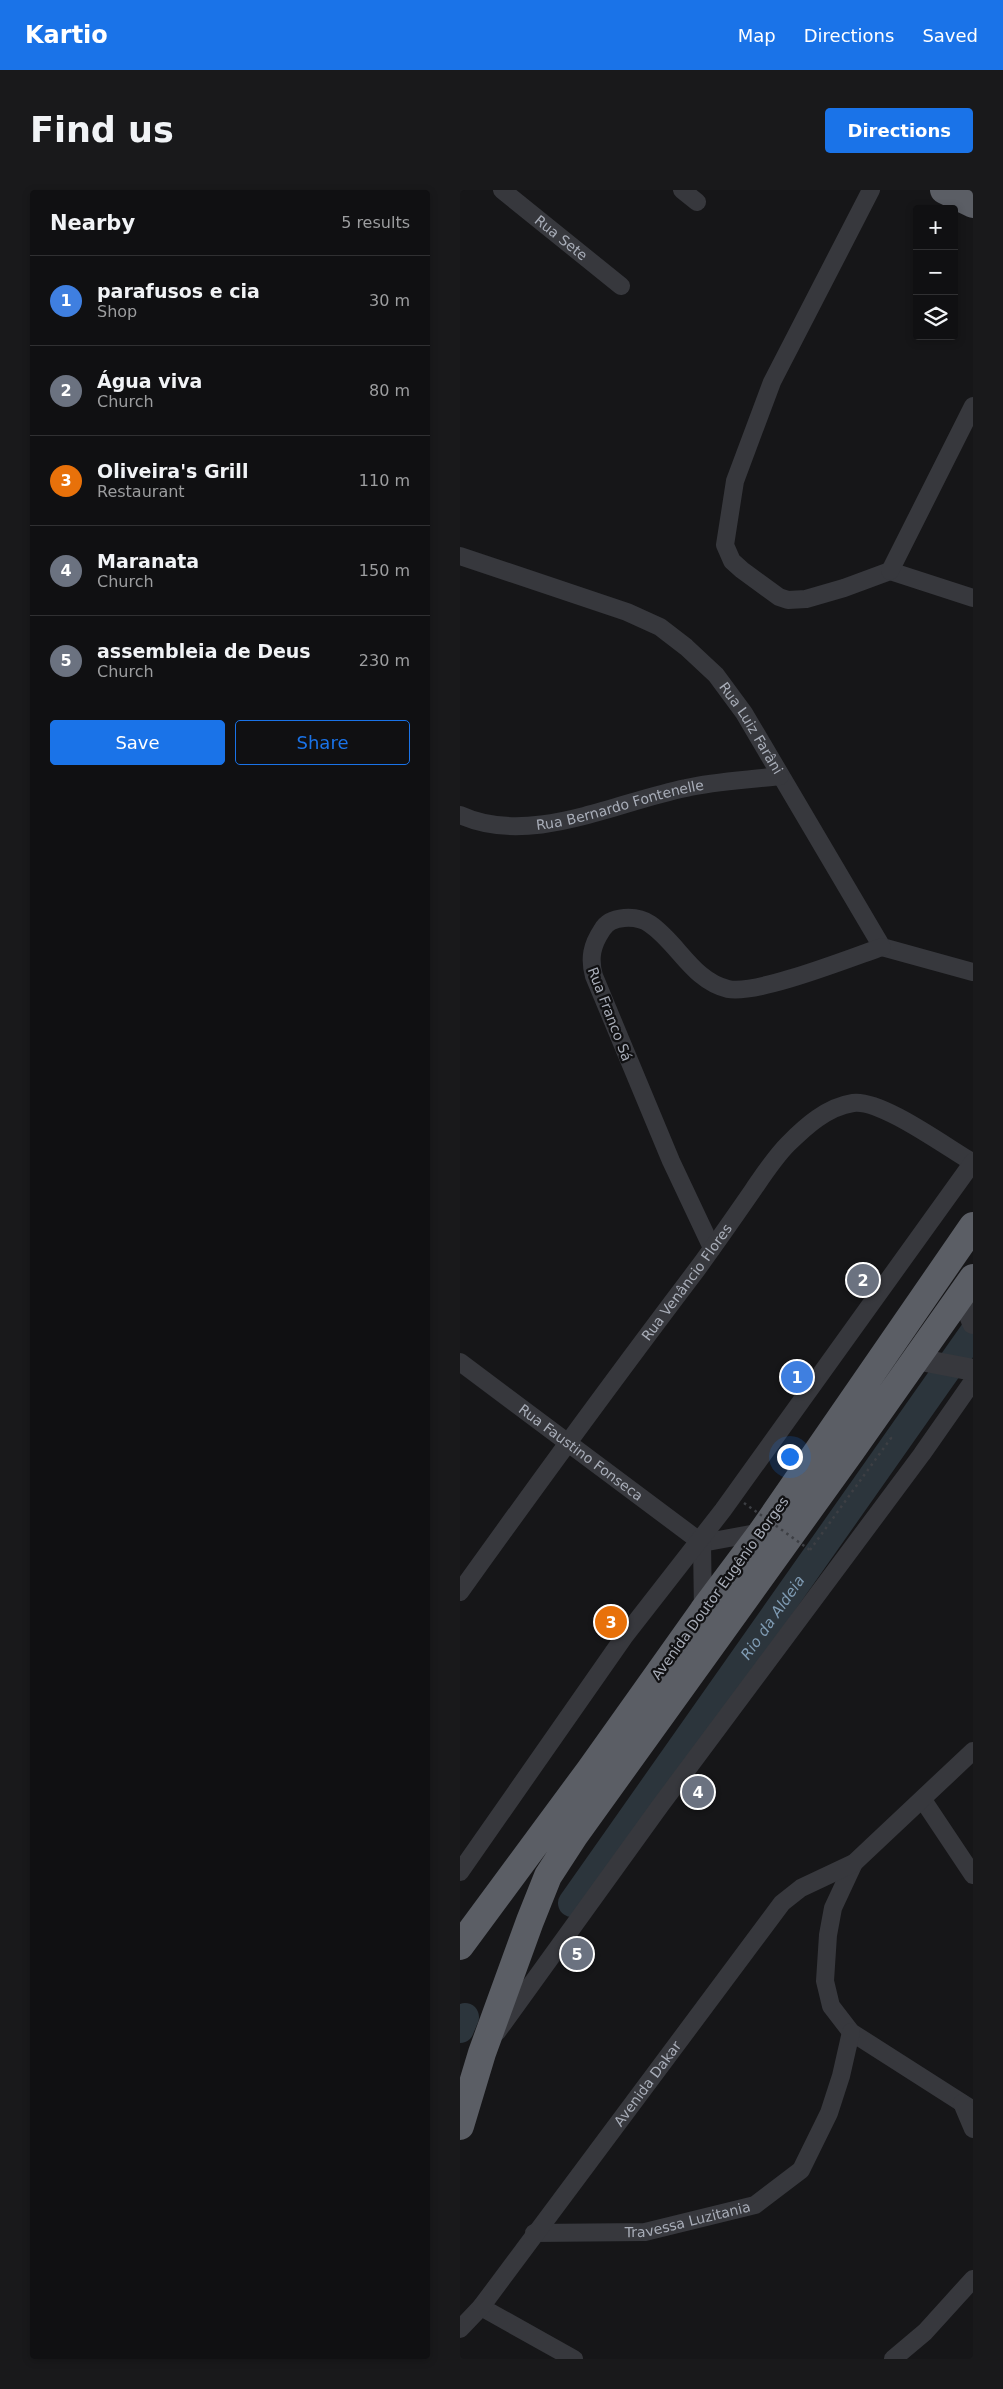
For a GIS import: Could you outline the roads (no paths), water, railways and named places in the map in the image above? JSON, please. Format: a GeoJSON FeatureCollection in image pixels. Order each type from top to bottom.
{"type":"FeatureCollection","features":[{"type":"Feature","properties":{"kind":"highway"},"geometry":{"type":"LineString","coordinates":[[944,190],[973,204]]}},
{"type":"Feature","properties":{"kind":"highway","name":"Avenida Doutor Eugênio Borges"},"geometry":{"type":"LineString","coordinates":[[460,1946],[762,1532],[973,1226]]}},
{"type":"Feature","properties":{"kind":"highway","name":"Avenida Doutor Eugênio Borges"},"geometry":{"type":"LineString","coordinates":[[460,2126],[482,2053],[510,1972],[548,1876],[580,1828],[924,1361],[969,1303]]}},
{"type":"Feature","properties":{"kind":"highway"},"geometry":{"type":"LineString","coordinates":[[460,2096],[490,1993],[529,1901],[548,1876]]}},
{"type":"Feature","properties":{"kind":"street","name":"Rua Sete"},"geometry":{"type":"LineString","coordinates":[[502,190],[621,286]]}},
{"type":"Feature","properties":{"kind":"street"},"geometry":{"type":"LineString","coordinates":[[682,190],[697,202]]}},
{"type":"Feature","properties":{"kind":"street"},"geometry":{"type":"LineString","coordinates":[[871,190],[772,382],[735,481],[725,545],[732,561],[742,570],[779,597],[788,600],[806,599],[844,588],[890,570],[973,598]]}},
{"type":"Feature","properties":{"kind":"street"},"geometry":{"type":"LineString","coordinates":[[890,570],[973,406]]}},
{"type":"Feature","properties":{"kind":"street","name":"Rua Luiz Farâni"},"geometry":{"type":"LineString","coordinates":[[460,556],[627,612],[660,628],[686,647],[716,675],[744,714],[834,862],[882,947]]}},
{"type":"Feature","properties":{"kind":"street","name":"Rua Bernardo Fontenelle"},"geometry":{"type":"LineString","coordinates":[[460,815],[484,823],[510,827],[540,825],[686,788],[780,776]]}},
{"type":"Feature","properties":{"kind":"street","name":"Rua Franco Sá"},"geometry":{"type":"LineString","coordinates":[[712,1248],[671,1161],[594,976],[590,962],[597,937],[604,926],[623,918],[649,923],[701,975],[729,989],[748,988],[785,980],[882,947]]}},
{"type":"Feature","properties":{"kind":"street"},"geometry":{"type":"LineString","coordinates":[[882,947],[973,972]]}},
{"type":"Feature","properties":{"kind":"street","name":"Rua Venâncio Flores"},"geometry":{"type":"LineString","coordinates":[[460,1592],[567,1443],[787,1145],[810,1123],[834,1109],[854,1103],[871,1106],[895,1115],[973,1162]]}},
{"type":"Feature","properties":{"kind":"street"},"geometry":{"type":"LineString","coordinates":[[460,1872],[624,1637],[700,1542],[973,1162]]}},
{"type":"Feature","properties":{"kind":"street","name":"Avenida Doutor Eugênio Borges"},"geometry":{"type":"LineString","coordinates":[[482,2053],[671,1792],[922,1454],[972,1374],[924,1361]]}},
{"type":"Feature","properties":{"kind":"street","name":"Rua Faustino Fonseca"},"geometry":{"type":"LineString","coordinates":[[460,1362],[700,1542]]}},
{"type":"Feature","properties":{"kind":"street"},"geometry":{"type":"LineString","coordinates":[[700,1542],[762,1532]]}},
{"type":"Feature","properties":{"kind":"street"},"geometry":{"type":"LineString","coordinates":[[700,1542],[703,1611]]}},
{"type":"Feature","properties":{"kind":"street"},"geometry":{"type":"LineString","coordinates":[[973,1751],[854,1863],[833,1908],[828,1935],[826,1981],[831,2006],[850,2032],[967,2106],[973,2129]]}},
{"type":"Feature","properties":{"kind":"street"},"geometry":{"type":"LineString","coordinates":[[923,1800],[973,1875]]}},
{"type":"Feature","properties":{"kind":"street","name":"Avenida Dakar"},"geometry":{"type":"LineString","coordinates":[[460,2329],[481,2307],[534,2233],[777,1909],[801,1888],[854,1863]]}},
{"type":"Feature","properties":{"kind":"street","name":"Travessa Luzitania"},"geometry":{"type":"LineString","coordinates":[[534,2233],[645,2232],[755,2205],[801,2170],[829,2113],[841,2076],[850,2032]]}},
{"type":"Feature","properties":{"kind":"street"},"geometry":{"type":"LineString","coordinates":[[893,2359],[926,2332],[973,2280]]}},
{"type":"Feature","properties":{"kind":"street"},"geometry":{"type":"LineString","coordinates":[[481,2307],[574,2359]]}},
{"type":"Feature","properties":{"kind":"waterway","name":"Rio da Aldeia"},"geometry":{"type":"LineString","coordinates":[[572,1903],[973,1333]]}},
{"type":"Feature","properties":{"kind":"waterway"},"geometry":{"type":"LineString","coordinates":[[460,2029],[465,2017]]}},
{"type":"Feature","properties":{"kind":"place","name":"Água viva"},"geometry":{"type":"Point","coordinates":[863,1280]}},
{"type":"Feature","properties":{"kind":"place","name":"parafusos e cia"},"geometry":{"type":"Point","coordinates":[797,1377]}},
{"type":"Feature","properties":{"kind":"place","name":"Oliveira's Grill"},"geometry":{"type":"Point","coordinates":[611,1622]}},
{"type":"Feature","properties":{"kind":"place","name":"Maranata"},"geometry":{"type":"Point","coordinates":[698,1792]}},
{"type":"Feature","properties":{"kind":"place","name":"assembleia de Deus"},"geometry":{"type":"Point","coordinates":[577,1954]}}]}
